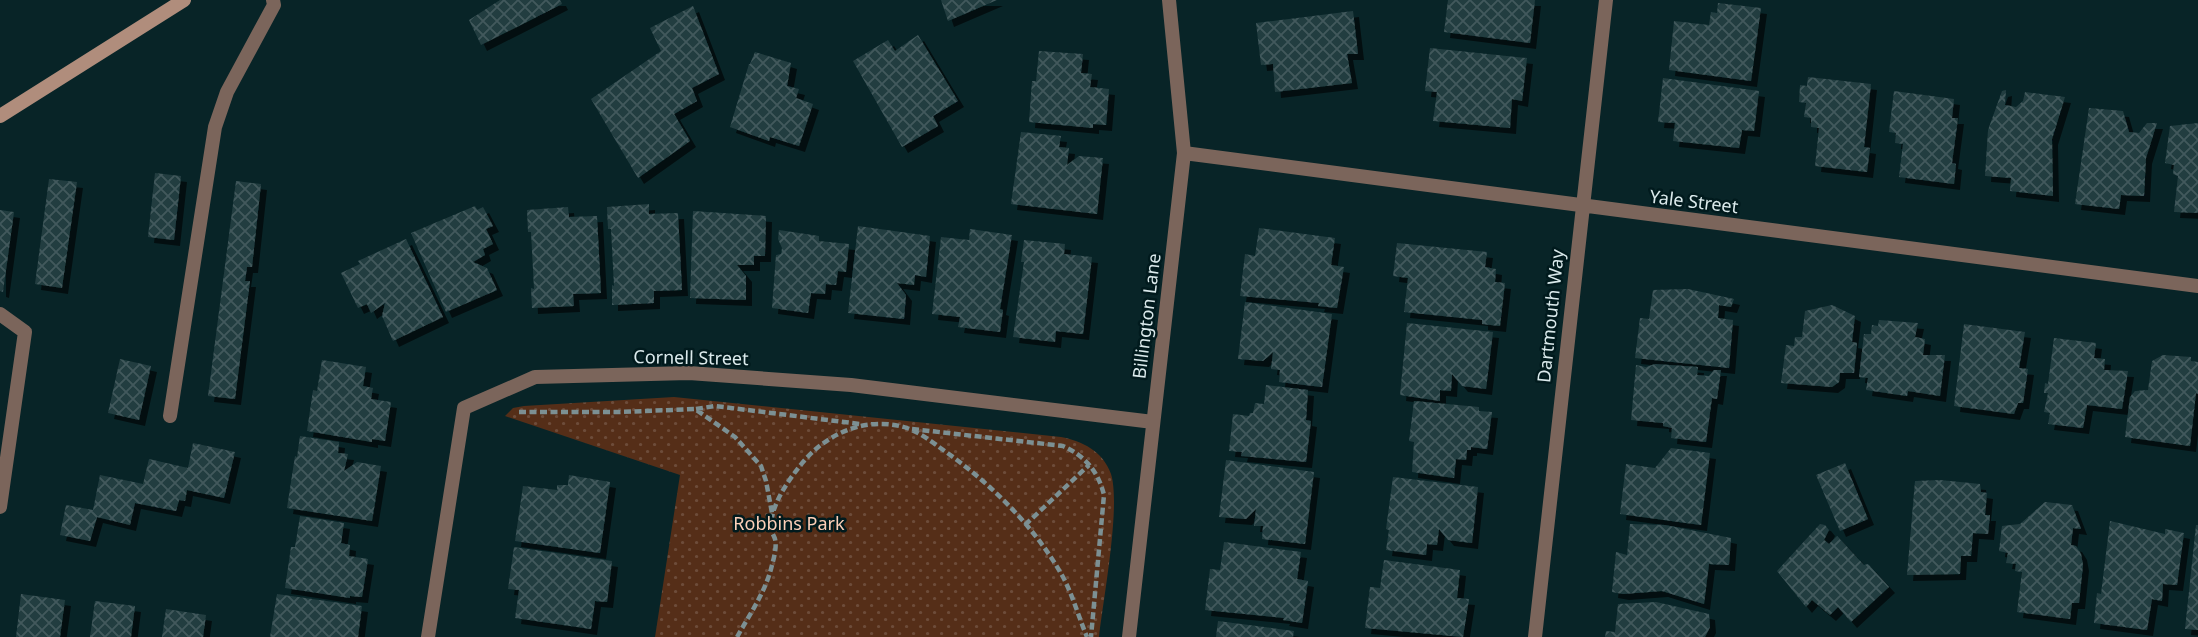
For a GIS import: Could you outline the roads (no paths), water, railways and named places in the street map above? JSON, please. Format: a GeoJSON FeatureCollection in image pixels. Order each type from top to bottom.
{"type":"FeatureCollection","features":[{"type":"Feature","properties":{"kind":"main road"},"geometry":{"type":"LineString","coordinates":[[0,116],[184,0]]}},
{"type":"Feature","properties":{"kind":"street"},"geometry":{"type":"LineString","coordinates":[[170,416],[215,127],[227,92],[274,5],[273,0]]}},
{"type":"Feature","properties":{"kind":"street","name":"Billington Lane"},"geometry":{"type":"LineString","coordinates":[[1129,637],[1184,153],[1169,0]]}},
{"type":"Feature","properties":{"kind":"street","name":"Dartmouth Way"},"geometry":{"type":"LineString","coordinates":[[1535,637],[1606,0]]}},
{"type":"Feature","properties":{"kind":"street","name":"Yale Street"},"geometry":{"type":"LineString","coordinates":[[1184,153],[2198,286]]}},
{"type":"Feature","properties":{"kind":"street"},"geometry":{"type":"LineString","coordinates":[[0,314],[25,332],[0,507]]}},
{"type":"Feature","properties":{"kind":"street","name":"Cornell Street"},"geometry":{"type":"LineString","coordinates":[[428,637],[464,408],[535,377],[689,373],[851,384],[1153,422]]}},
{"type":"Feature","properties":{"kind":"park label","name":"Robbins Park"},"geometry":{"type":"Point","coordinates":[789,523]}}]}
